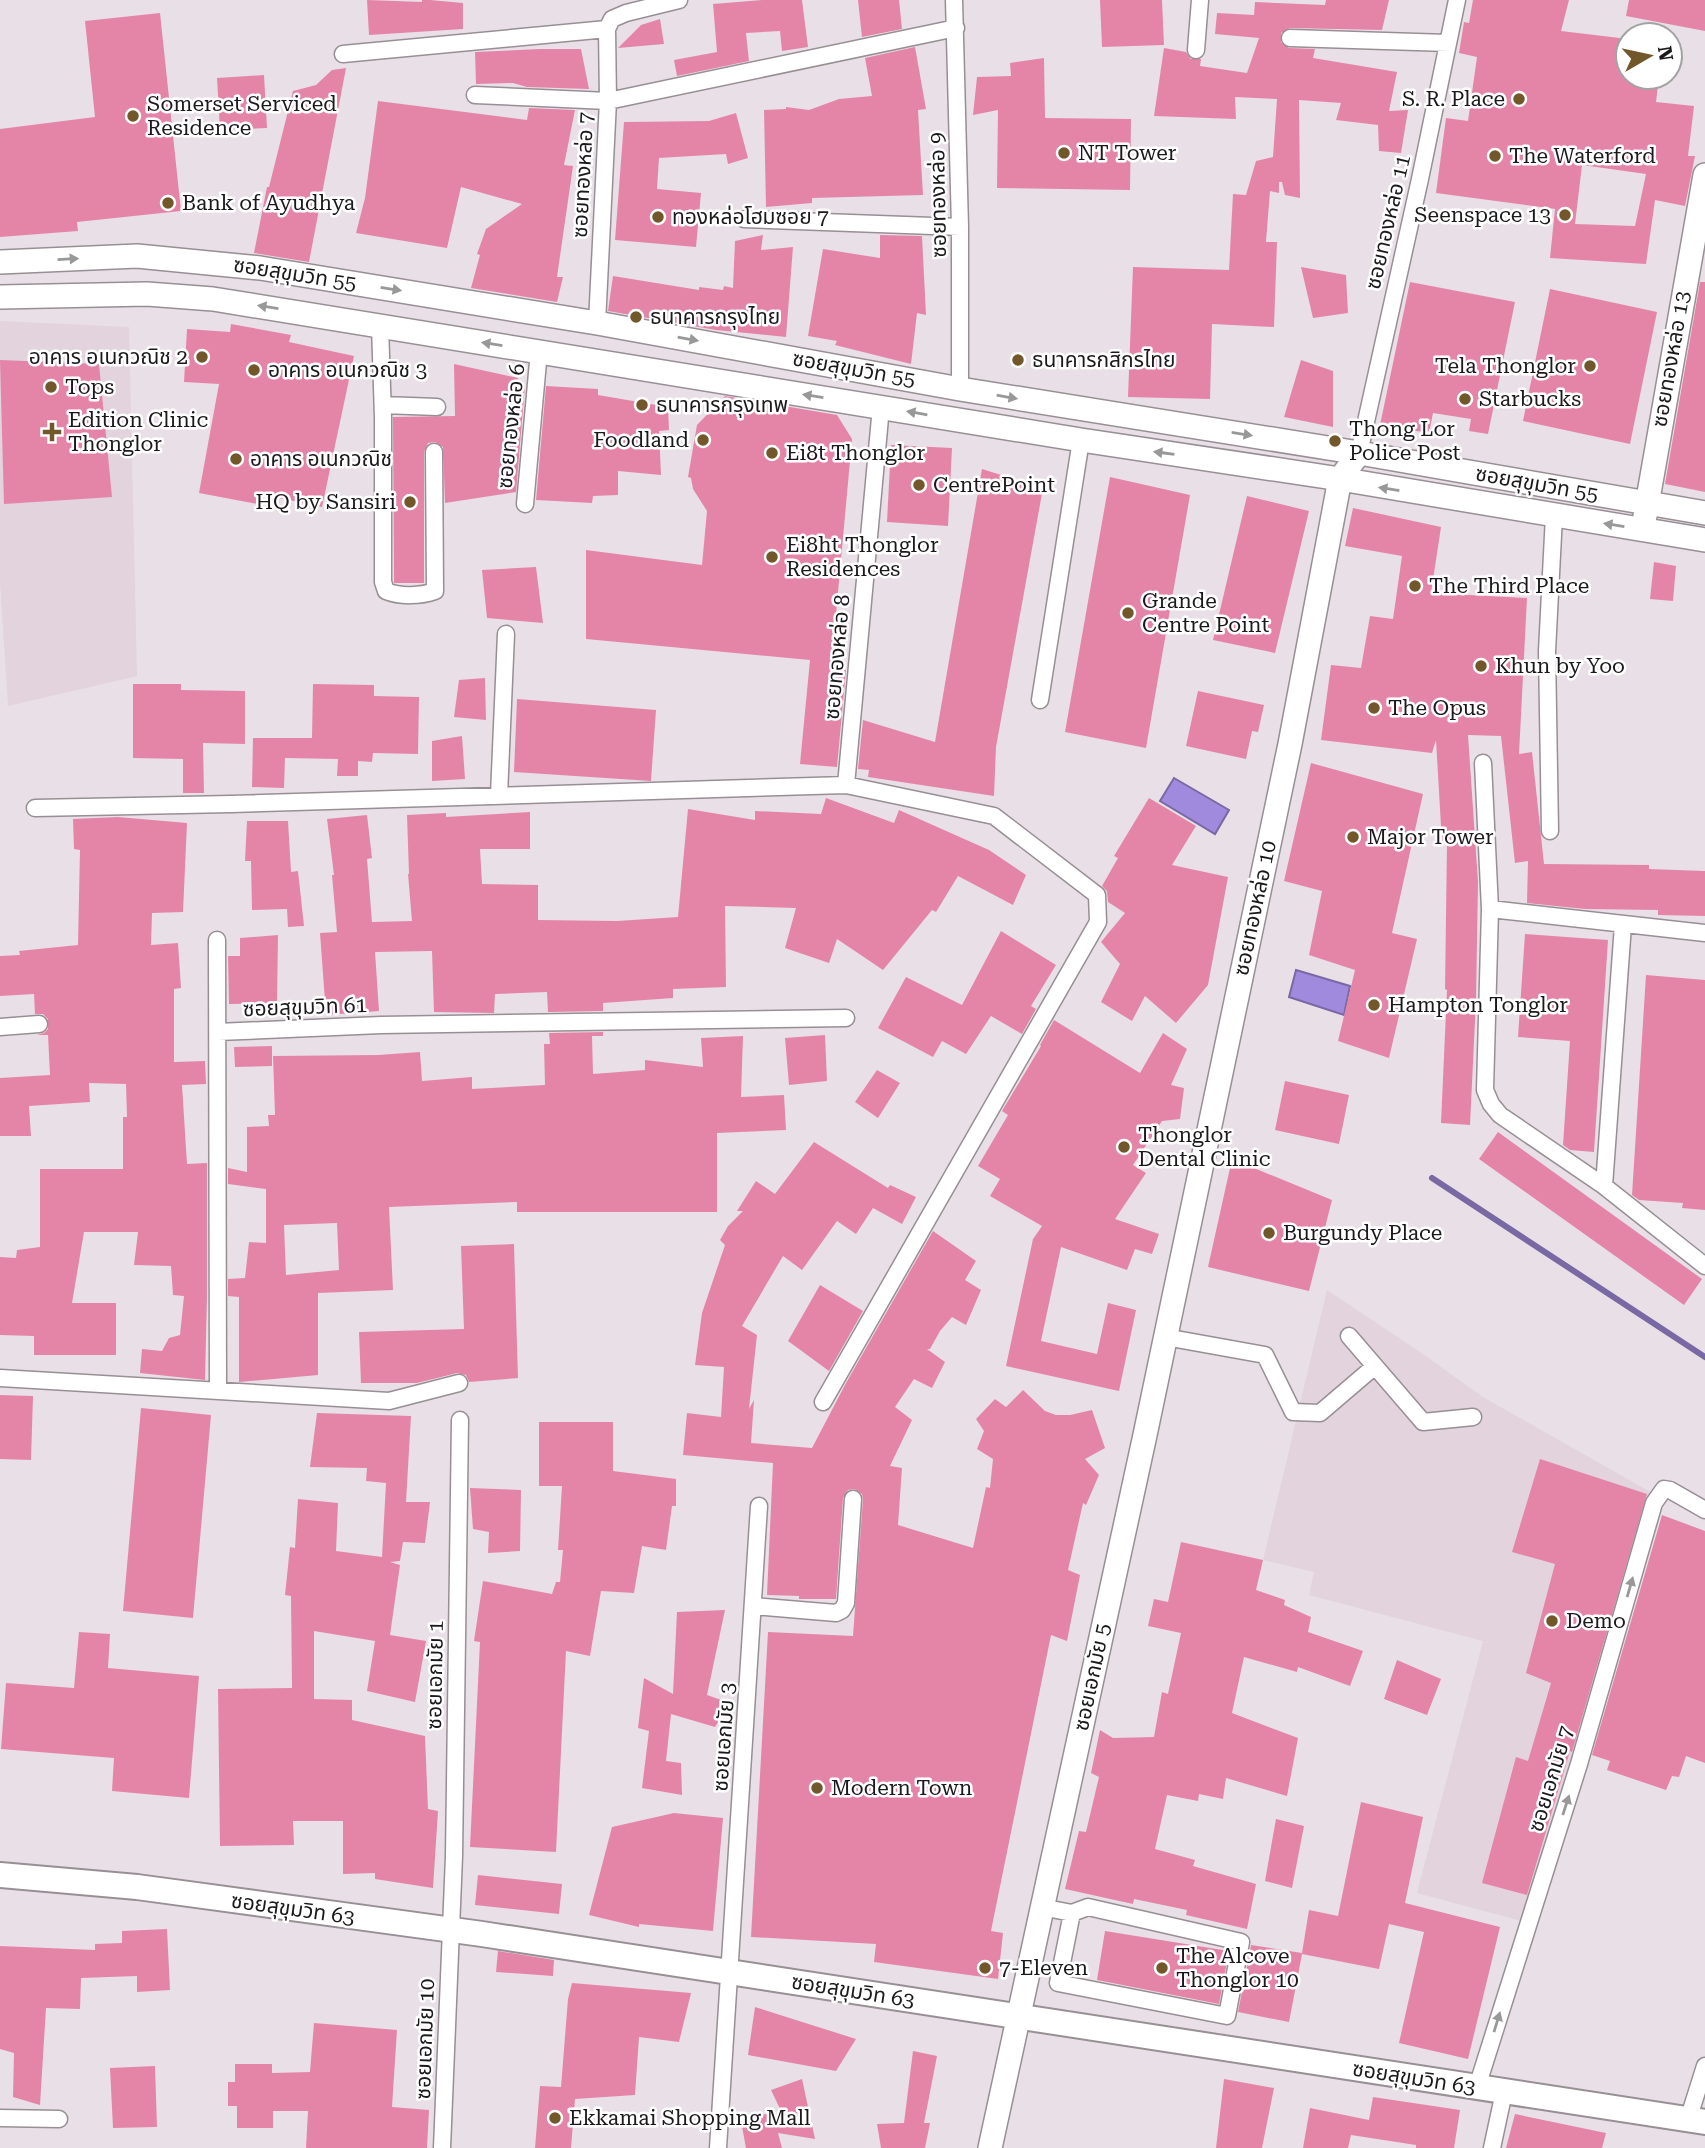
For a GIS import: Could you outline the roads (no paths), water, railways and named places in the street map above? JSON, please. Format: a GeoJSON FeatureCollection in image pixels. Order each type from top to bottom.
{"type":"FeatureCollection","features":[{"type":"Feature","properties":{"kind":"main road","name":"ซอยทองหล่อ 13"},"geometry":{"type":"LineString","coordinates":[[1644,530],[1646,503],[1705,175]]}},
{"type":"Feature","properties":{"kind":"main road","name":"ซอยสุขุมวิท 55"},"geometry":{"type":"LineString","coordinates":[[0,262],[137,256],[219,263],[597,323],[960,389],[1359,453],[1705,513]]}},
{"type":"Feature","properties":{"kind":"main road","name":"ซอยสุขุมวิท 55"},"geometry":{"type":"LineString","coordinates":[[0,297],[147,294],[213,299],[1705,540]]}},
{"type":"Feature","properties":{"kind":"main road"},"geometry":{"type":"LineString","coordinates":[[540,351],[543,314]]}},
{"type":"Feature","properties":{"kind":"main road"},"geometry":{"type":"LineString","coordinates":[[592,361],[597,323]]}},
{"type":"Feature","properties":{"kind":"main road"},"geometry":{"type":"LineString","coordinates":[[881,407],[884,375]]}},
{"type":"Feature","properties":{"kind":"main road"},"geometry":{"type":"LineString","coordinates":[[954,420],[960,389]]}},
{"type":"Feature","properties":{"kind":"main road"},"geometry":{"type":"LineString","coordinates":[[1340,479],[1359,453]]}},
{"type":"Feature","properties":{"kind":"main road","name":"ซอยทองหล่อ 10"},"geometry":{"type":"LineString","coordinates":[[1165,1337],[1290,744],[1340,479]]}},
{"type":"Feature","properties":{"kind":"main road","name":"ซอยเอกมัย 5"},"geometry":{"type":"LineString","coordinates":[[990,2148],[1165,1337]]}},
{"type":"Feature","properties":{"kind":"main road","name":"ซอยสุขุมวิท 63"},"geometry":{"type":"LineString","coordinates":[[0,1875],[137,1887],[730,1971],[1017,2018],[1697,2121]]}},
{"type":"Feature","properties":{"kind":"street"},"geometry":{"type":"LineString","coordinates":[[343,54],[607,29],[612,19],[626,13],[679,0]]}},
{"type":"Feature","properties":{"kind":"street","name":"ซอยทองหล่อ 9"},"geometry":{"type":"LineString","coordinates":[[954,0],[957,28],[960,389]]}},
{"type":"Feature","properties":{"kind":"street"},"geometry":{"type":"LineString","coordinates":[[1196,50],[1200,0]]}},
{"type":"Feature","properties":{"kind":"street","name":"ซอยทองหล่อ 11"},"geometry":{"type":"LineString","coordinates":[[1359,453],[1457,0]]}},
{"type":"Feature","properties":{"kind":"street"},"geometry":{"type":"LineString","coordinates":[[475,94],[608,101],[957,28]]}},
{"type":"Feature","properties":{"kind":"street","name":"ซอยทองหล่อ 7"},"geometry":{"type":"LineString","coordinates":[[597,323],[608,101],[607,29]]}},
{"type":"Feature","properties":{"kind":"street"},"geometry":{"type":"LineString","coordinates":[[1290,38],[1448,43]]}},
{"type":"Feature","properties":{"kind":"street"},"geometry":{"type":"LineString","coordinates":[[744,219],[960,227]]}},
{"type":"Feature","properties":{"kind":"street"},"geometry":{"type":"LineString","coordinates":[[380,325],[383,582],[386,591],[394,595],[427,594],[435,591],[434,452]]}},
{"type":"Feature","properties":{"kind":"street","name":"ซอยทองหล่อ 6"},"geometry":{"type":"LineString","coordinates":[[525,504],[540,351]]}},
{"type":"Feature","properties":{"kind":"street"},"geometry":{"type":"LineString","coordinates":[[383,405],[437,407]]}},
{"type":"Feature","properties":{"kind":"street","name":"ซอยทองหล่อ 8"},"geometry":{"type":"LineString","coordinates":[[846,785],[881,407]]}},
{"type":"Feature","properties":{"kind":"street"},"geometry":{"type":"LineString","coordinates":[[1040,700],[1081,440]]}},
{"type":"Feature","properties":{"kind":"street"},"geometry":{"type":"LineString","coordinates":[[1550,831],[1547,651],[1554,516]]}},
{"type":"Feature","properties":{"kind":"street"},"geometry":{"type":"LineString","coordinates":[[499,795],[506,634]]}},
{"type":"Feature","properties":{"kind":"street"},"geometry":{"type":"LineString","coordinates":[[1483,762],[1490,909],[1485,1090],[1491,1104],[1500,1115],[1604,1186],[1705,1266]]}},
{"type":"Feature","properties":{"kind":"street"},"geometry":{"type":"LineString","coordinates":[[36,808],[846,785],[994,816],[1097,895],[1098,922],[823,1402]]}},
{"type":"Feature","properties":{"kind":"street"},"geometry":{"type":"LineString","coordinates":[[1490,909],[1705,933]]}},
{"type":"Feature","properties":{"kind":"street"},"geometry":{"type":"LineString","coordinates":[[1604,1186],[1623,925]]}},
{"type":"Feature","properties":{"kind":"street"},"geometry":{"type":"LineString","coordinates":[[217,940],[218,1032]]}},
{"type":"Feature","properties":{"kind":"street","name":"ซอยสุขุมวิท 61"},"geometry":{"type":"LineString","coordinates":[[218,1391],[218,1032],[381,1025],[846,1018]]}},
{"type":"Feature","properties":{"kind":"street"},"geometry":{"type":"LineString","coordinates":[[0,1027],[39,1024]]}},
{"type":"Feature","properties":{"kind":"street"},"geometry":{"type":"LineString","coordinates":[[1349,1336],[1423,1422],[1473,1417]]}},
{"type":"Feature","properties":{"kind":"street"},"geometry":{"type":"LineString","coordinates":[[1165,1337],[1265,1355],[1293,1412],[1320,1413],[1375,1366]]}},
{"type":"Feature","properties":{"kind":"street"},"geometry":{"type":"LineString","coordinates":[[0,1378],[389,1401],[459,1383]]}},
{"type":"Feature","properties":{"kind":"street","name":"ซอยเอกมัย 1"},"geometry":{"type":"LineString","coordinates":[[451,1931],[460,1420]]}},
{"type":"Feature","properties":{"kind":"street","name":"ซอยเอกมัย 7"},"geometry":{"type":"LineString","coordinates":[[1477,2087],[1579,1764],[1654,1503],[1664,1489],[1705,1510]]}},
{"type":"Feature","properties":{"kind":"street"},"geometry":{"type":"LineString","coordinates":[[754,1606],[836,1612],[842,1609],[846,1603],[853,1499]]}},
{"type":"Feature","properties":{"kind":"street","name":"ซอยเอกมัย 3"},"geometry":{"type":"LineString","coordinates":[[718,2148],[759,1506]]}},
{"type":"Feature","properties":{"kind":"street"},"geometry":{"type":"LineString","coordinates":[[1041,1907],[1072,1913],[1088,1907],[1241,1942],[1220,2049]]}},
{"type":"Feature","properties":{"kind":"street"},"geometry":{"type":"LineString","coordinates":[[1072,1913],[1058,1983],[1227,2016]]}},
{"type":"Feature","properties":{"kind":"street","name":"ซอยเอกมัย 10"},"geometry":{"type":"LineString","coordinates":[[442,2148],[451,1931]]}},
{"type":"Feature","properties":{"kind":"street"},"geometry":{"type":"LineString","coordinates":[[1697,2121],[1705,2066]]}},
{"type":"Feature","properties":{"kind":"street"},"geometry":{"type":"LineString","coordinates":[[1492,2148],[1504,2092]]}},
{"type":"Feature","properties":{"kind":"street"},"geometry":{"type":"LineString","coordinates":[[0,2118],[59,2119]]}},
{"type":"Feature","properties":{"kind":"waterway"},"geometry":{"type":"LineString","coordinates":[[1432,1178],[1705,1357]]}},
{"type":"Feature","properties":{"kind":"place","name":"S. R. Place"},"geometry":{"type":"Point","coordinates":[1519,99]}},
{"type":"Feature","properties":{"kind":"place","name":"Somerset Serviced Residence"},"geometry":{"type":"Point","coordinates":[133,116]}},
{"type":"Feature","properties":{"kind":"place","name":"NT Tower"},"geometry":{"type":"Point","coordinates":[1064,153]}},
{"type":"Feature","properties":{"kind":"place","name":"The Waterford"},"geometry":{"type":"Point","coordinates":[1495,156]}},
{"type":"Feature","properties":{"kind":"place","name":"Bank of Ayudhya"},"geometry":{"type":"Point","coordinates":[168,203]}},
{"type":"Feature","properties":{"kind":"place","name":"Seenspace 13"},"geometry":{"type":"Point","coordinates":[1565,215]}},
{"type":"Feature","properties":{"kind":"place","name":"ทองหล่อโฮมซอย 7"},"geometry":{"type":"Point","coordinates":[658,217]}},
{"type":"Feature","properties":{"kind":"place","name":"ธนาคารกรุงไทย"},"geometry":{"type":"Point","coordinates":[636,317]}},
{"type":"Feature","properties":{"kind":"place","name":"อาคาร อเนกวณิช 2"},"geometry":{"type":"Point","coordinates":[202,357]}},
{"type":"Feature","properties":{"kind":"place","name":"ธนาคารกสิกรไทย"},"geometry":{"type":"Point","coordinates":[1018,360]}},
{"type":"Feature","properties":{"kind":"place","name":"Tela Thonglor"},"geometry":{"type":"Point","coordinates":[1590,366]}},
{"type":"Feature","properties":{"kind":"place","name":"อาคาร อเนกวณิช 3"},"geometry":{"type":"Point","coordinates":[254,370]}},
{"type":"Feature","properties":{"kind":"place","name":"Tops"},"geometry":{"type":"Point","coordinates":[51,387]}},
{"type":"Feature","properties":{"kind":"place","name":"Starbucks"},"geometry":{"type":"Point","coordinates":[1465,399]}},
{"type":"Feature","properties":{"kind":"place","name":"ธนาคารกรุงเทพ"},"geometry":{"type":"Point","coordinates":[642,405]}},
{"type":"Feature","properties":{"kind":"place","name":"Edition Clinic Thonglor"},"geometry":{"type":"Point","coordinates":[52,432]}},
{"type":"Feature","properties":{"kind":"place","name":"Foodland"},"geometry":{"type":"Point","coordinates":[703,440]}},
{"type":"Feature","properties":{"kind":"place","name":"Thong Lor Police Post"},"geometry":{"type":"Point","coordinates":[1335,441]}},
{"type":"Feature","properties":{"kind":"place","name":"Ei8t Thonglor"},"geometry":{"type":"Point","coordinates":[772,453]}},
{"type":"Feature","properties":{"kind":"place","name":"อาคาร อเนกวณิช"},"geometry":{"type":"Point","coordinates":[236,459]}},
{"type":"Feature","properties":{"kind":"place","name":"CentrePoint"},"geometry":{"type":"Point","coordinates":[919,485]}},
{"type":"Feature","properties":{"kind":"place","name":"HQ by Sansiri"},"geometry":{"type":"Point","coordinates":[410,502]}},
{"type":"Feature","properties":{"kind":"place","name":"Ei8ht Thonglor Residences"},"geometry":{"type":"Point","coordinates":[772,557]}},
{"type":"Feature","properties":{"kind":"place","name":"The Third Place"},"geometry":{"type":"Point","coordinates":[1415,586]}},
{"type":"Feature","properties":{"kind":"place","name":"Grande Centre Point"},"geometry":{"type":"Point","coordinates":[1128,613]}},
{"type":"Feature","properties":{"kind":"place","name":"Khun by Yoo"},"geometry":{"type":"Point","coordinates":[1481,666]}},
{"type":"Feature","properties":{"kind":"place","name":"The Opus"},"geometry":{"type":"Point","coordinates":[1374,708]}},
{"type":"Feature","properties":{"kind":"place","name":"Major Tower"},"geometry":{"type":"Point","coordinates":[1353,837]}},
{"type":"Feature","properties":{"kind":"place","name":"Hampton Tonglor"},"geometry":{"type":"Point","coordinates":[1374,1005]}},
{"type":"Feature","properties":{"kind":"place","name":"Thonglor Dental Clinic"},"geometry":{"type":"Point","coordinates":[1124,1147]}},
{"type":"Feature","properties":{"kind":"place","name":"Burgundy Place"},"geometry":{"type":"Point","coordinates":[1269,1233]}},
{"type":"Feature","properties":{"kind":"place","name":"Demo"},"geometry":{"type":"Point","coordinates":[1552,1621]}},
{"type":"Feature","properties":{"kind":"place","name":"Modern Town"},"geometry":{"type":"Point","coordinates":[817,1788]}},
{"type":"Feature","properties":{"kind":"place","name":"7-Eleven"},"geometry":{"type":"Point","coordinates":[985,1968]}},
{"type":"Feature","properties":{"kind":"place","name":"The Alcove Thonglor 10"},"geometry":{"type":"Point","coordinates":[1162,1968]}},
{"type":"Feature","properties":{"kind":"place","name":"Ekkamai Shopping Mall"},"geometry":{"type":"Point","coordinates":[555,2118]}}]}
